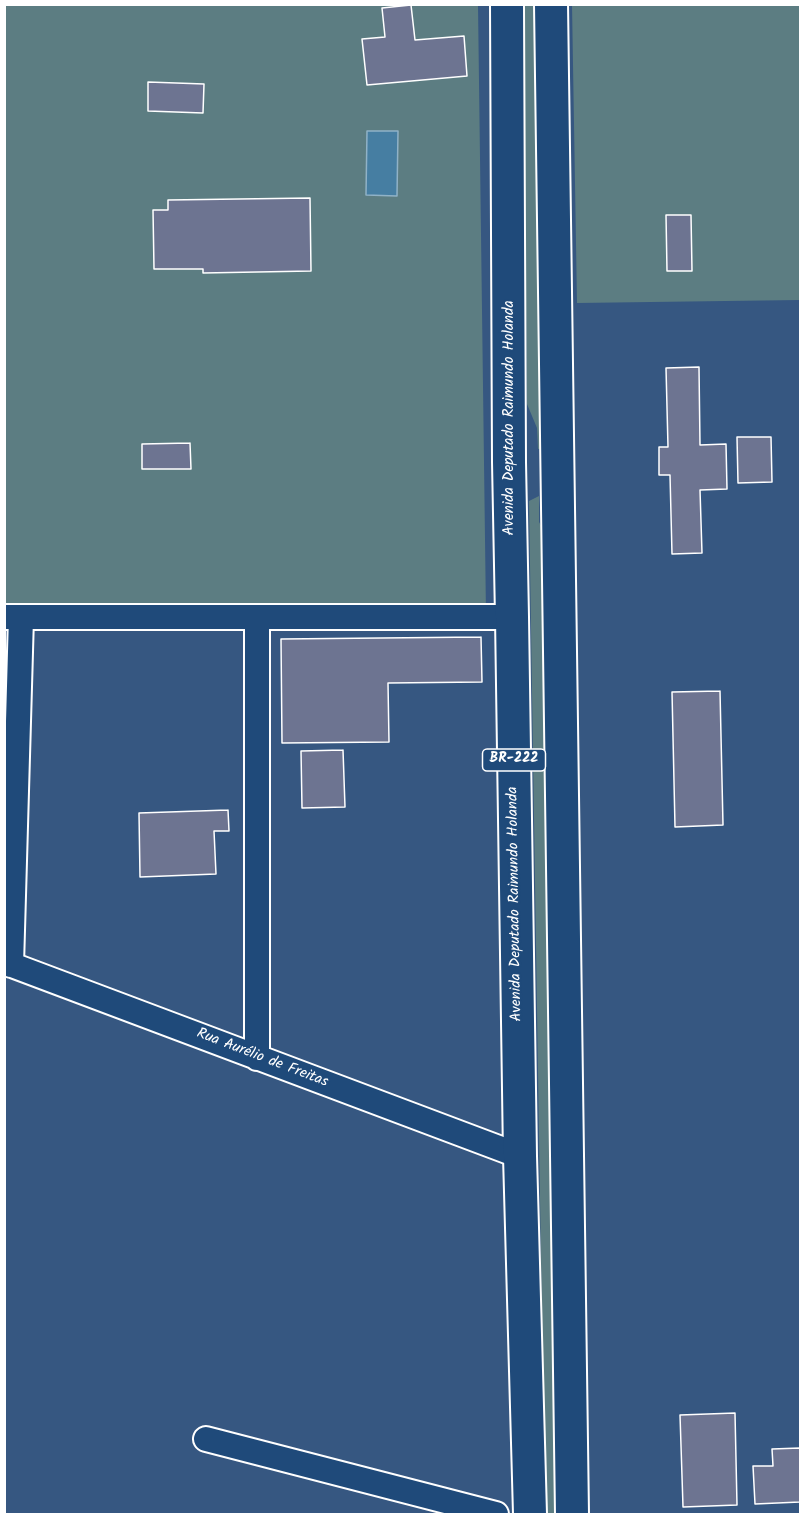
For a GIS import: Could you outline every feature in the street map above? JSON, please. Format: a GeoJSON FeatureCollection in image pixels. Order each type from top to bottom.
{"type":"FeatureCollection","features":[{"type":"Feature","properties":{"kind":"main road","name":"Avenida Deputado Raimundo Holanda"},"geometry":{"type":"LineString","coordinates":[[507,4],[509,462],[520,1156],[530,1515]]}},
{"type":"Feature","properties":{"kind":"main road","name":"BR-222"},"geometry":{"type":"LineString","coordinates":[[551,4],[572,1515]]}},
{"type":"Feature","properties":{"kind":"main road"},"geometry":{"type":"LineString","coordinates":[[509,462],[557,467]]}},
{"type":"Feature","properties":{"kind":"street"},"geometry":{"type":"LineString","coordinates":[[8,964],[13,616],[512,617]]}},
{"type":"Feature","properties":{"kind":"street"},"geometry":{"type":"LineString","coordinates":[[257,617],[257,1058]]}},
{"type":"Feature","properties":{"kind":"street","name":"Rua Aurélio de Freitas"},"geometry":{"type":"LineString","coordinates":[[8,964],[520,1156]]}},
{"type":"Feature","properties":{"kind":"street"},"geometry":{"type":"LineString","coordinates":[[206,1439],[496,1515]]}},
{"type":"Feature","properties":{"kind":"green space"},"geometry":{"type":"Polygon","coordinates":[[[4,5],[478,5],[486,614],[5,616],[4,5]]]}},
{"type":"Feature","properties":{"kind":"green space"},"geometry":{"type":"Polygon","coordinates":[[[523,5],[540,5],[547,448],[538,449],[537,428],[527,404],[523,5]]]}},
{"type":"Feature","properties":{"kind":"green space"},"geometry":{"type":"Polygon","coordinates":[[[572,5],[800,5],[800,300],[577,303],[572,5]]]}},
{"type":"Feature","properties":{"kind":"green space"},"geometry":{"type":"Polygon","coordinates":[[[539,496],[539,522],[548,538],[563,1514],[545,1514],[529,501],[539,496]]]}},
{"type":"Feature","properties":{"kind":"water"},"geometry":{"type":"Polygon","coordinates":[[[367,131],[398,131],[397,196],[366,195],[367,131]]]}},
{"type":"Feature","properties":{"kind":"building"},"geometry":{"type":"Polygon","coordinates":[[[411,5],[415,40],[464,36],[467,76],[367,85],[362,39],[385,37],[382,8],[411,5]]]}},
{"type":"Feature","properties":{"kind":"building"},"geometry":{"type":"Polygon","coordinates":[[[148,82],[204,84],[203,113],[148,111],[148,82]]]}},
{"type":"Feature","properties":{"kind":"building"},"geometry":{"type":"Polygon","coordinates":[[[310,198],[311,271],[203,273],[203,269],[154,269],[153,210],[168,210],[168,200],[310,198]]]}},
{"type":"Feature","properties":{"kind":"building"},"geometry":{"type":"Polygon","coordinates":[[[666,215],[691,215],[692,271],[667,271],[666,215]]]}},
{"type":"Feature","properties":{"kind":"building"},"geometry":{"type":"Polygon","coordinates":[[[699,367],[700,445],[726,444],[727,489],[700,490],[702,553],[672,554],[670,475],[659,475],[659,447],[668,447],[666,368],[699,367]]]}},
{"type":"Feature","properties":{"kind":"building"},"geometry":{"type":"Polygon","coordinates":[[[737,437],[771,437],[772,482],[738,483],[737,437]]]}},
{"type":"Feature","properties":{"kind":"building"},"geometry":{"type":"Polygon","coordinates":[[[190,443],[191,469],[142,469],[142,444],[190,443]]]}},
{"type":"Feature","properties":{"kind":"building"},"geometry":{"type":"Polygon","coordinates":[[[481,637],[482,682],[388,683],[389,742],[282,743],[281,639],[481,637]]]}},
{"type":"Feature","properties":{"kind":"building"},"geometry":{"type":"Polygon","coordinates":[[[4,654],[11,654],[6,738],[4,738],[4,654]]]}},
{"type":"Feature","properties":{"kind":"building"},"geometry":{"type":"Polygon","coordinates":[[[720,691],[723,825],[675,827],[672,692],[720,691]]]}},
{"type":"Feature","properties":{"kind":"building"},"geometry":{"type":"Polygon","coordinates":[[[343,750],[345,807],[302,808],[301,751],[343,750]]]}},
{"type":"Feature","properties":{"kind":"building"},"geometry":{"type":"Polygon","coordinates":[[[228,810],[229,831],[214,831],[216,874],[140,877],[139,813],[228,810]]]}},
{"type":"Feature","properties":{"kind":"building"},"geometry":{"type":"Polygon","coordinates":[[[735,1413],[737,1505],[683,1507],[680,1415],[735,1413]]]}},
{"type":"Feature","properties":{"kind":"building"},"geometry":{"type":"Polygon","coordinates":[[[800,1448],[800,1502],[755,1504],[753,1466],[773,1466],[772,1449],[800,1448]]]}}]}
